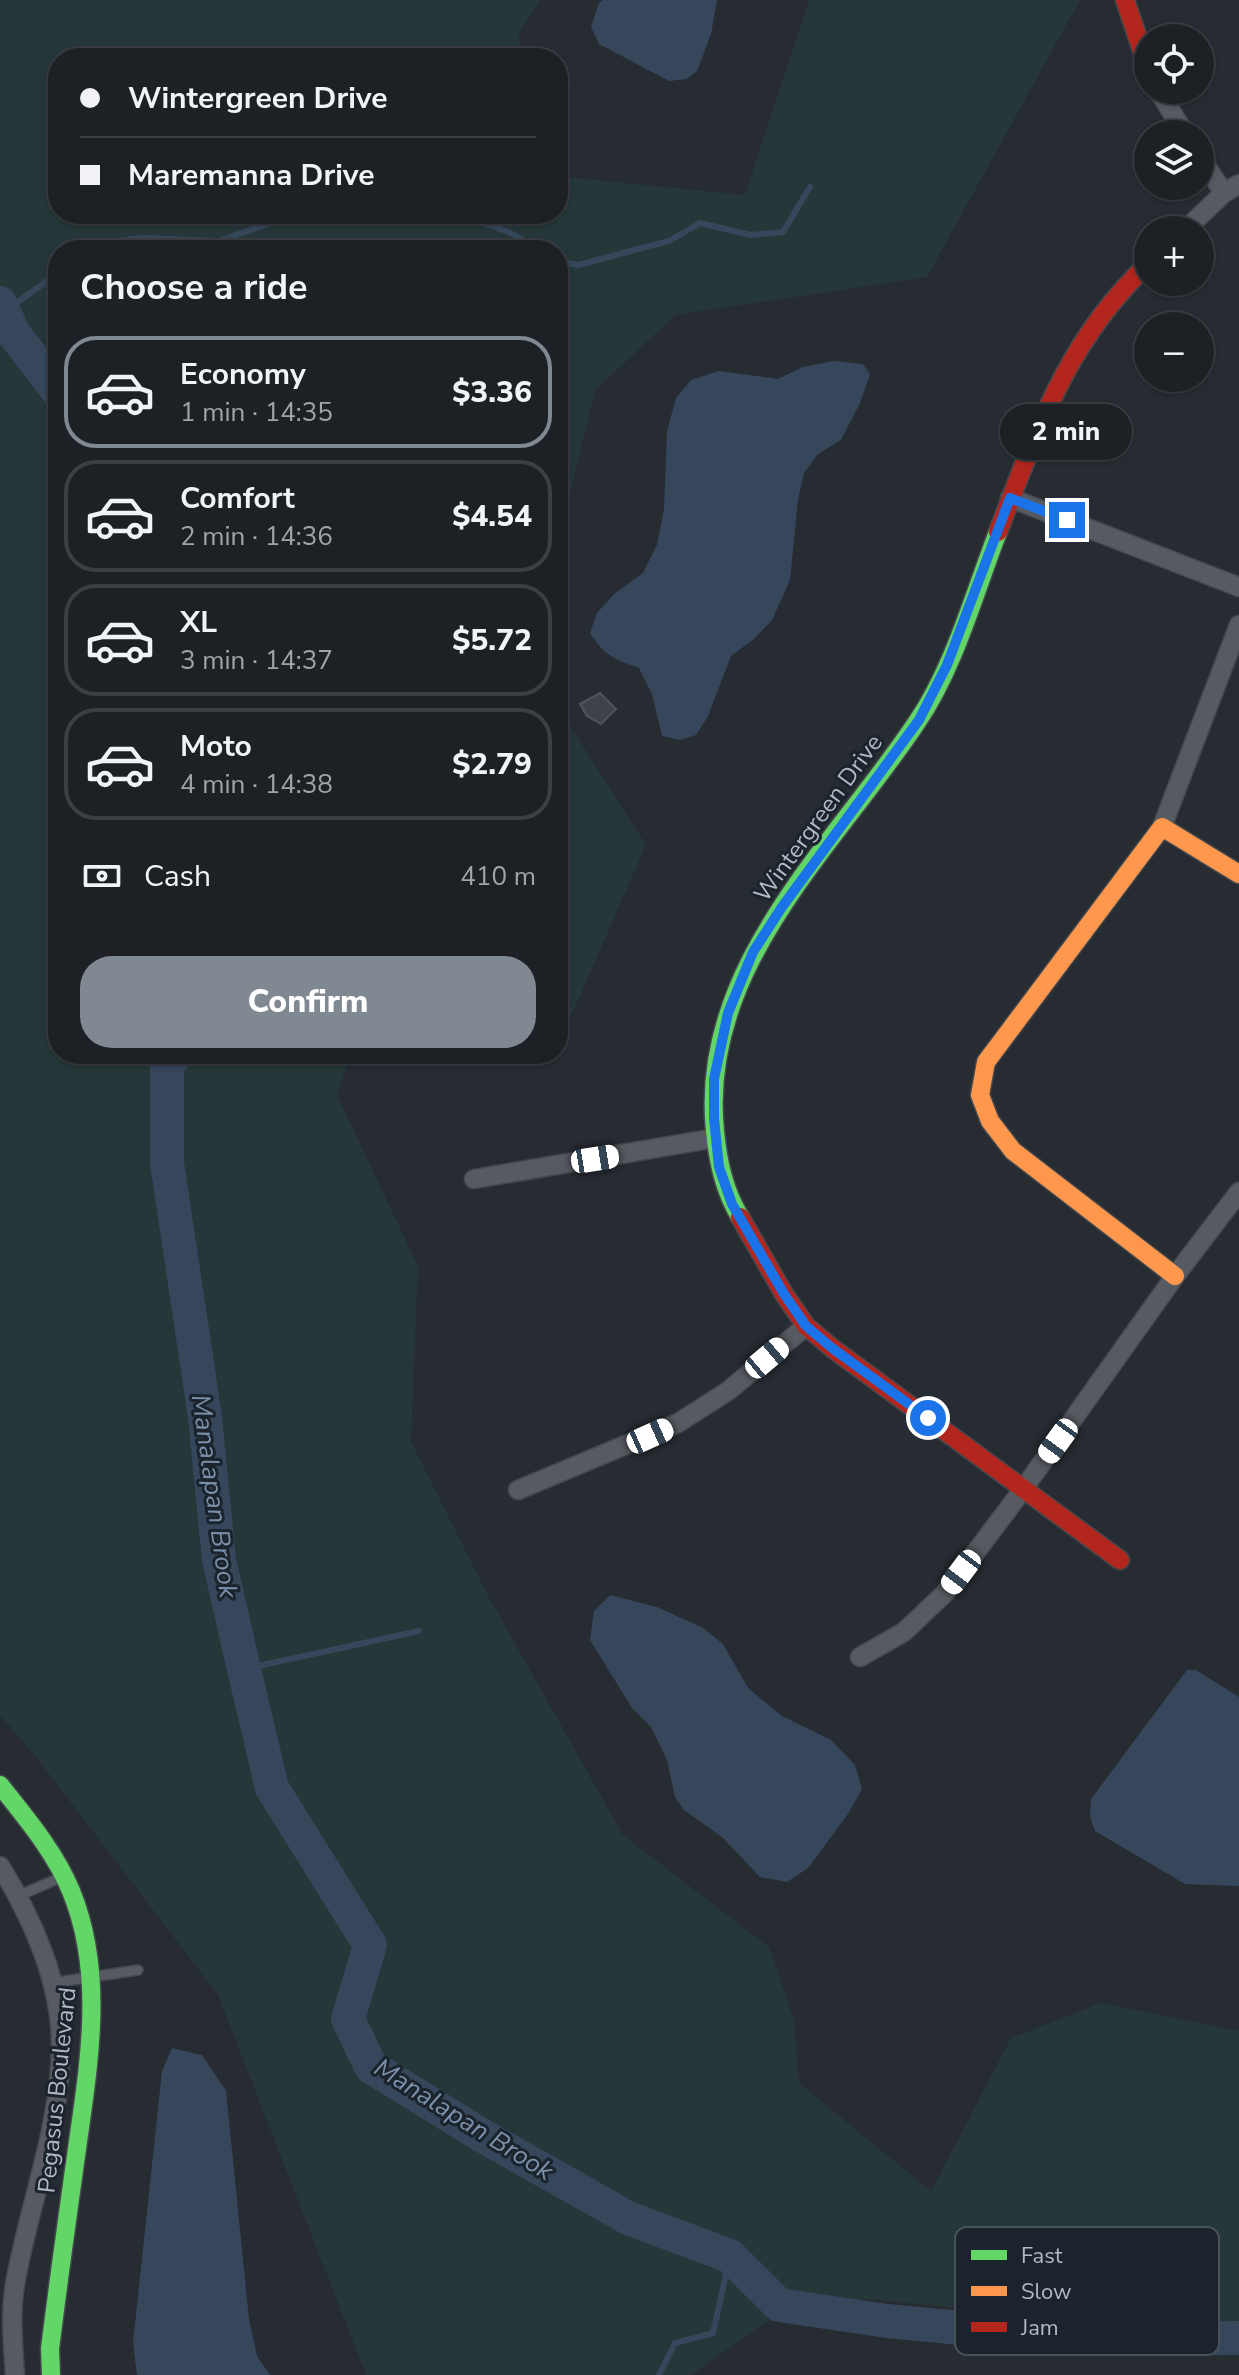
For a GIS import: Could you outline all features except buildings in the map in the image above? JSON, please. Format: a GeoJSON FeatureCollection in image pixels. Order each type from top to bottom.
{"type":"FeatureCollection","features":[{"type":"Feature","properties":{"kind":"street"},"geometry":{"type":"LineString","coordinates":[[1125,0],[1134,27]]}},
{"type":"Feature","properties":{"kind":"street"},"geometry":{"type":"LineString","coordinates":[[1201,216],[1232,189],[1214,171]]}},
{"type":"Feature","properties":{"kind":"street","name":"Wintergreen Drive"},"geometry":{"type":"LineString","coordinates":[[1120,1560],[806,1326],[732,1204],[719,1167],[714,1079],[722,1034],[753,952],[782,907],[919,720],[947,665],[1046,407],[1087,334],[1134,277]]}},
{"type":"Feature","properties":{"kind":"street"},"geometry":{"type":"LineString","coordinates":[[1010,498],[1239,587]]}},
{"type":"Feature","properties":{"kind":"street"},"geometry":{"type":"LineString","coordinates":[[1175,1276],[1013,1151],[990,1121],[980,1095],[986,1062],[1162,827],[1239,625]]}},
{"type":"Feature","properties":{"kind":"street"},"geometry":{"type":"LineString","coordinates":[[1162,827],[1239,874]]}},
{"type":"Feature","properties":{"kind":"street"},"geometry":{"type":"LineString","coordinates":[[474,1179],[716,1138]]}},
{"type":"Feature","properties":{"kind":"street"},"geometry":{"type":"LineString","coordinates":[[860,1657],[904,1632],[945,1593],[1239,1192]]}},
{"type":"Feature","properties":{"kind":"street"},"geometry":{"type":"LineString","coordinates":[[518,1490],[678,1423],[728,1391],[806,1326]]}},
{"type":"Feature","properties":{"kind":"street","name":"Pegasus Boulevard"},"geometry":{"type":"LineString","coordinates":[[0,1785],[50,1849],[64,1877],[81,1921],[92,1977],[92,2035],[50,2349],[51,2375]]}},
{"type":"Feature","properties":{"kind":"street","name":"Pegasus Boulevard"},"geometry":{"type":"LineString","coordinates":[[0,1866],[18,1896],[52,1983],[61,2042],[55,2111],[15,2284],[12,2316],[15,2375]]}},
{"type":"Feature","properties":{"kind":"lane"},"geometry":{"type":"LineString","coordinates":[[18,1896],[64,1877]]}},
{"type":"Feature","properties":{"kind":"lane"},"geometry":{"type":"LineString","coordinates":[[52,1983],[138,1970]]}},
{"type":"Feature","properties":{"kind":"shaded area"},"geometry":{"type":"Polygon","coordinates":[[[0,0],[540,0],[518,35],[523,48],[48,48],[48,224],[568,224],[568,177],[745,195],[809,0],[1080,0],[927,277],[675,315],[595,391],[568,501],[568,240],[48,240],[48,1064],[348,1064],[337,1095],[418,1266],[411,1442],[486,1592],[623,1835],[769,1947],[794,2021],[799,2083],[931,2191],[1011,2038],[1101,2003],[1239,2031],[1239,2335],[1219,2333],[1219,2227],[955,2227],[955,2308],[865,2299],[779,2313],[691,2375],[366,2375],[218,1995],[36,1757],[0,1715],[0,0]]]}},
{"type":"Feature","properties":{"kind":"shaded area"},"geometry":{"type":"Polygon","coordinates":[[[568,723],[646,845],[572,1014],[568,1014],[568,723]]]}},
{"type":"Feature","properties":{"kind":"water"},"geometry":{"type":"Polygon","coordinates":[[[603,0],[717,0],[711,34],[697,71],[687,79],[669,81],[599,44],[591,27],[599,3],[603,0]]]}},
{"type":"Feature","properties":{"kind":"water"},"geometry":{"type":"Polygon","coordinates":[[[834,361],[863,364],[870,374],[860,403],[841,440],[818,454],[804,473],[798,499],[790,580],[772,620],[754,639],[731,656],[708,716],[696,735],[680,740],[662,736],[652,694],[639,668],[611,656],[590,633],[597,613],[614,594],[643,573],[657,545],[664,509],[667,431],[676,398],[691,380],[719,371],[778,379],[803,367],[834,361]]]}},
{"type":"Feature","properties":{"kind":"water"},"geometry":{"type":"Polygon","coordinates":[[[610,1595],[657,1607],[703,1628],[723,1644],[748,1688],[782,1716],[831,1740],[855,1765],[862,1789],[848,1814],[808,1868],[787,1882],[760,1877],[722,1837],[684,1810],[675,1797],[667,1760],[651,1727],[632,1708],[590,1640],[594,1611],[610,1595]]]}},
{"type":"Feature","properties":{"kind":"water"},"geometry":{"type":"Polygon","coordinates":[[[1187,1670],[1196,1670],[1239,1697],[1239,1886],[1185,1884],[1095,1831],[1090,1816],[1091,1799],[1187,1670]]]}},
{"type":"Feature","properties":{"kind":"water"},"geometry":{"type":"Polygon","coordinates":[[[172,2048],[202,2055],[226,2091],[249,2319],[257,2356],[270,2375],[137,2375],[133,2343],[162,2071],[172,2048]]]}},
{"type":"Feature","properties":{"kind":"waterway"},"geometry":{"type":"LineString","coordinates":[[568,263],[578,265],[669,241],[700,223],[751,235],[783,232],[810,187]]}},
{"type":"Feature","properties":{"kind":"waterway"},"geometry":{"type":"LineString","coordinates":[[222,240],[268,224]]}},
{"type":"Feature","properties":{"kind":"waterway"},"geometry":{"type":"LineString","coordinates":[[484,224],[523,240]]}},
{"type":"Feature","properties":{"kind":"waterway"},"geometry":{"type":"LineString","coordinates":[[126,240],[194,240]]}},
{"type":"Feature","properties":{"kind":"waterway"},"geometry":{"type":"LineString","coordinates":[[4,312],[48,280]]}},
{"type":"Feature","properties":{"kind":"waterway","name":"Manalapan Brook"},"geometry":{"type":"LineString","coordinates":[[0,303],[14,334],[48,378]]}},
{"type":"Feature","properties":{"kind":"waterway","name":"Manalapan Brook"},"geometry":{"type":"LineString","coordinates":[[168,1064],[167,1163],[205,1417],[219,1560],[272,1788],[370,1945],[348,2019],[371,2067],[483,2136],[628,2218],[730,2256],[779,2305],[955,2327]]}},
{"type":"Feature","properties":{"kind":"waterway"},"geometry":{"type":"LineString","coordinates":[[244,1669],[419,1631]]}},
{"type":"Feature","properties":{"kind":"waterway"},"geometry":{"type":"LineString","coordinates":[[659,2375],[675,2343],[713,2333],[730,2256]]}},
{"type":"Feature","properties":{"kind":"waterway","name":"Manalapan Brook"},"geometry":{"type":"LineString","coordinates":[[1219,2338],[1239,2338]]}},
{"type":"Feature","properties":{"kind":"traffic: fast"},"geometry":{"type":"LineString","coordinates":[[740,1217],[723,1176],[715,1131],[715,1071],[728,1015],[750,962],[778,912],[884,769],[930,701],[953,654],[998,532]]}},
{"type":"Feature","properties":{"kind":"traffic: fast"},"geometry":{"type":"LineString","coordinates":[[0,1785],[48,1849],[71,1891],[82,1923],[91,1989],[89,2056],[50,2349],[51,2375]]}},
{"type":"Feature","properties":{"kind":"traffic: slow"},"geometry":{"type":"LineString","coordinates":[[1175,1276],[1013,1151],[990,1121],[980,1095],[986,1062],[1162,827],[1239,874]]}},
{"type":"Feature","properties":{"kind":"traffic: jam"},"geometry":{"type":"LineString","coordinates":[[1125,0],[1134,27]]}},
{"type":"Feature","properties":{"kind":"traffic: jam"},"geometry":{"type":"LineString","coordinates":[[998,532],[1057,389],[1095,324],[1134,278]]}},
{"type":"Feature","properties":{"kind":"traffic: jam"},"geometry":{"type":"LineString","coordinates":[[740,1217],[806,1326],[1120,1560]]}},
{"type":"Feature","properties":{"kind":"route"},"geometry":{"type":"LineString","coordinates":[[928,1418],[806,1326],[784,1294],[732,1204],[719,1167],[714,1079],[728,1013],[753,952],[782,907],[919,720],[947,665],[1010,498],[1067,520]]}}]}
